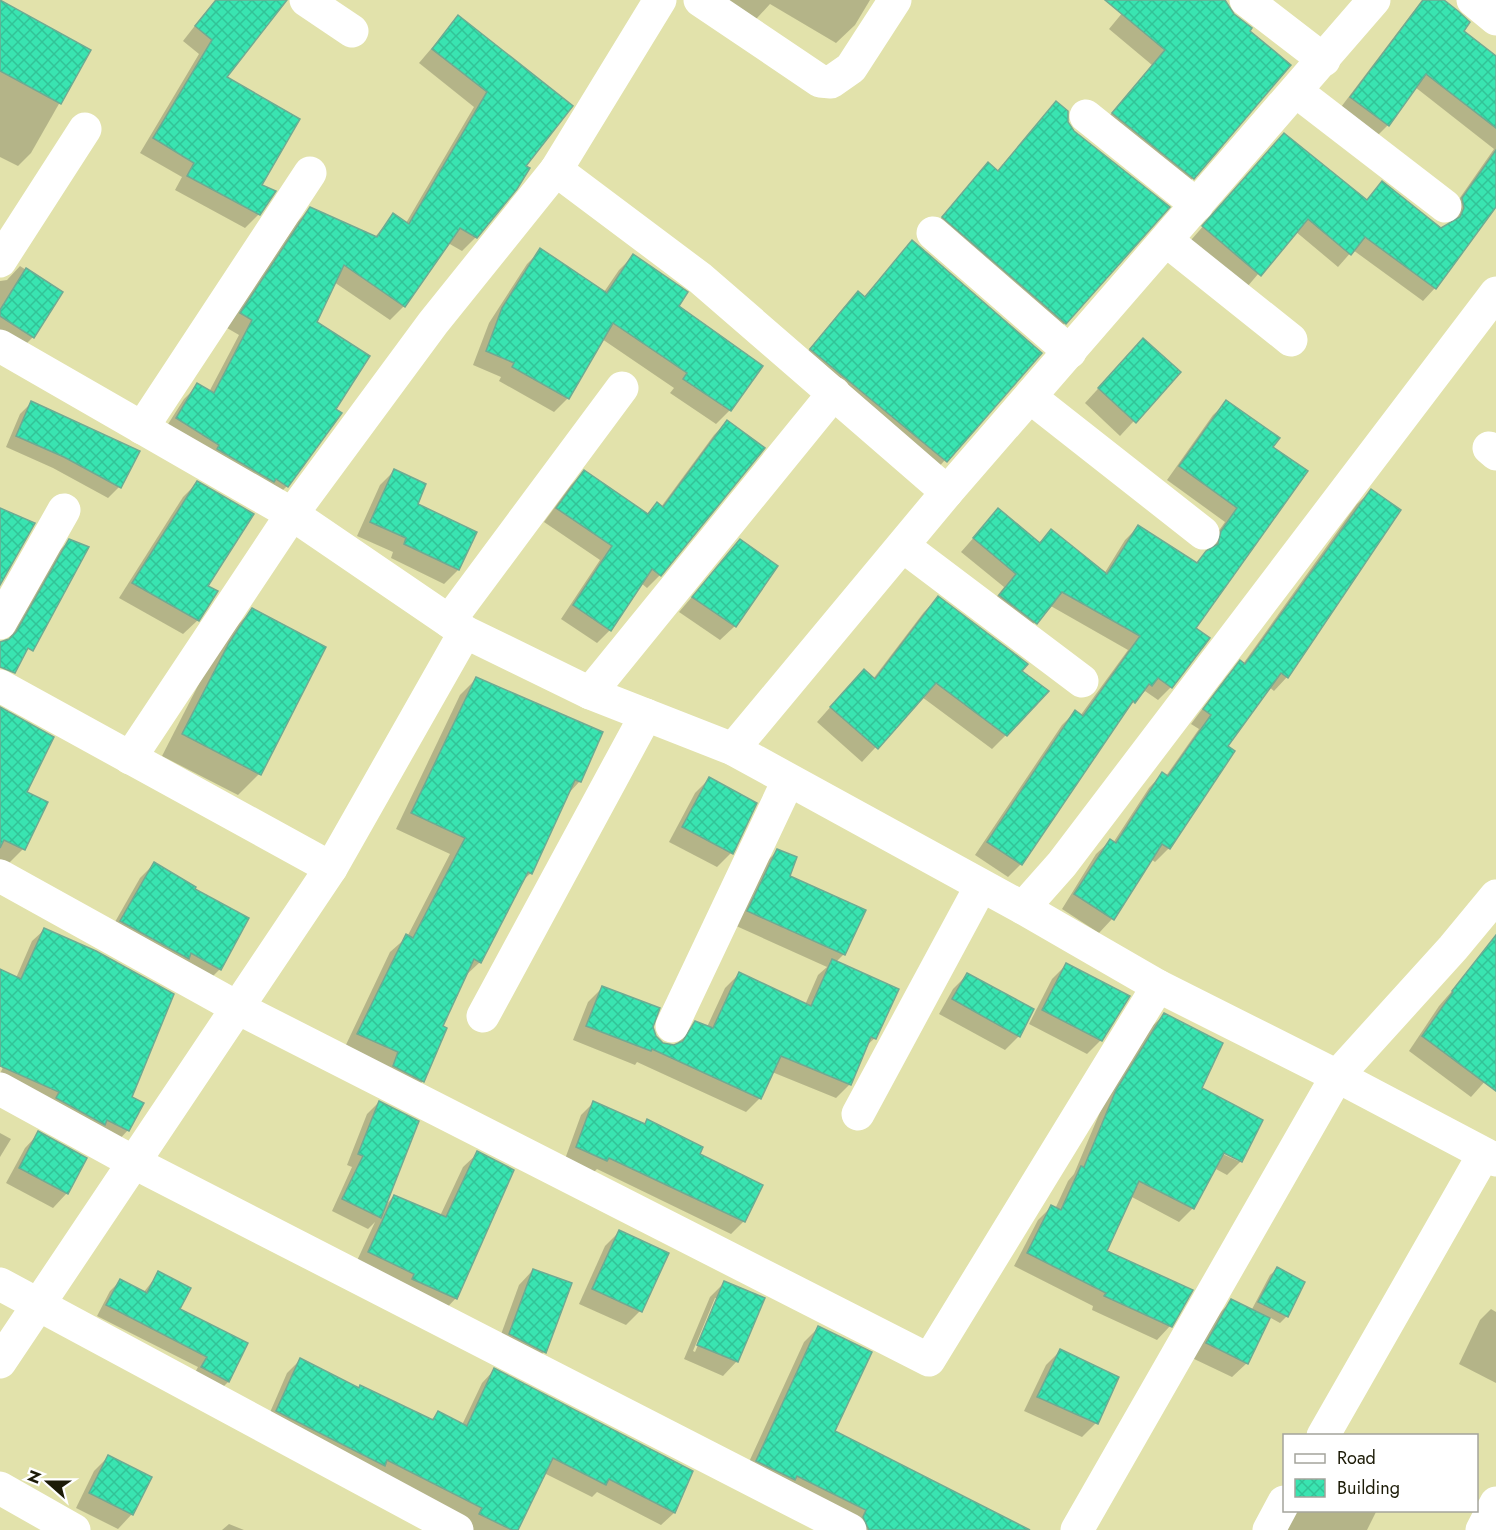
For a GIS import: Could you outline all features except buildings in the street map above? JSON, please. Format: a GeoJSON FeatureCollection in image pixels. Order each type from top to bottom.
{"type":"FeatureCollection","features":[{"type":"Feature","properties":{"kind":"street"},"geometry":{"type":"LineString","coordinates":[[306,0],[352,31]]}},
{"type":"Feature","properties":{"kind":"street"},"geometry":{"type":"LineString","coordinates":[[130,758],[292,514],[433,323],[556,170],[660,0]]}},
{"type":"Feature","properties":{"kind":"street"},"geometry":{"type":"LineString","coordinates":[[700,0],[820,81],[831,82],[852,68],[895,0]]}},
{"type":"Feature","properties":{"kind":"street"},"geometry":{"type":"LineString","coordinates":[[1246,0],[1324,60]]}},
{"type":"Feature","properties":{"kind":"street"},"geometry":{"type":"LineString","coordinates":[[732,750],[947,492],[1297,92],[1374,0]]}},
{"type":"Feature","properties":{"kind":"street"},"geometry":{"type":"LineString","coordinates":[[1473,0],[1496,19]]}},
{"type":"Feature","properties":{"kind":"street"},"geometry":{"type":"LineString","coordinates":[[1297,92],[1445,206]]}},
{"type":"Feature","properties":{"kind":"street"},"geometry":{"type":"LineString","coordinates":[[1086,116],[1197,205]]}},
{"type":"Feature","properties":{"kind":"street"},"geometry":{"type":"LineString","coordinates":[[0,261],[85,129]]}},
{"type":"Feature","properties":{"kind":"street"},"geometry":{"type":"LineString","coordinates":[[556,170],[700,278],[947,492]]}},
{"type":"Feature","properties":{"kind":"street"},"geometry":{"type":"LineString","coordinates":[[142,428],[310,173]]}},
{"type":"Feature","properties":{"kind":"street"},"geometry":{"type":"LineString","coordinates":[[933,233],[1070,352]]}},
{"type":"Feature","properties":{"kind":"street"},"geometry":{"type":"LineString","coordinates":[[1167,241],[1291,340]]}},
{"type":"Feature","properties":{"kind":"street"},"geometry":{"type":"LineString","coordinates":[[1023,908],[1062,864],[1496,293]]}},
{"type":"Feature","properties":{"kind":"street"},"geometry":{"type":"LineString","coordinates":[[0,346],[292,514],[457,627],[590,693],[732,750],[1023,908],[1158,986],[1337,1076],[1490,1157],[1324,1434]]}},
{"type":"Feature","properties":{"kind":"street"},"geometry":{"type":"LineString","coordinates":[[0,1362],[331,868],[457,627],[622,388]]}},
{"type":"Feature","properties":{"kind":"street"},"geometry":{"type":"LineString","coordinates":[[590,693],[834,393]]}},
{"type":"Feature","properties":{"kind":"street"},"geometry":{"type":"LineString","coordinates":[[1030,398],[1203,533]]}},
{"type":"Feature","properties":{"kind":"street"},"geometry":{"type":"LineString","coordinates":[[0,622],[64,510]]}},
{"type":"Feature","properties":{"kind":"street"},"geometry":{"type":"LineString","coordinates":[[903,546],[1082,681]]}},
{"type":"Feature","properties":{"kind":"street"},"geometry":{"type":"LineString","coordinates":[[0,686],[331,868]]}},
{"type":"Feature","properties":{"kind":"street"},"geometry":{"type":"LineString","coordinates":[[483,1016],[645,715]]}},
{"type":"Feature","properties":{"kind":"street"},"geometry":{"type":"LineString","coordinates":[[672,1026],[788,781]]}},
{"type":"Feature","properties":{"kind":"street"},"geometry":{"type":"LineString","coordinates":[[0,876],[238,1008],[929,1360],[1158,986]]}},
{"type":"Feature","properties":{"kind":"street"},"geometry":{"type":"LineString","coordinates":[[858,1114],[981,886]]}},
{"type":"Feature","properties":{"kind":"street"},"geometry":{"type":"LineString","coordinates":[[1077,1530],[1337,1076],[1454,948],[1496,896]]}},
{"type":"Feature","properties":{"kind":"street"},"geometry":{"type":"LineString","coordinates":[[0,1089],[135,1163],[850,1530]]}},
{"type":"Feature","properties":{"kind":"street"},"geometry":{"type":"LineString","coordinates":[[0,1284],[457,1530]]}},
{"type":"Feature","properties":{"kind":"street"},"geometry":{"type":"LineString","coordinates":[[0,1488],[74,1530]]}},
{"type":"Feature","properties":{"kind":"street"},"geometry":{"type":"LineString","coordinates":[[1482,1530],[1496,1503]]}},
{"type":"Feature","properties":{"kind":"street"},"geometry":{"type":"LineString","coordinates":[[1269,1530],[1283,1504]]}}]}
